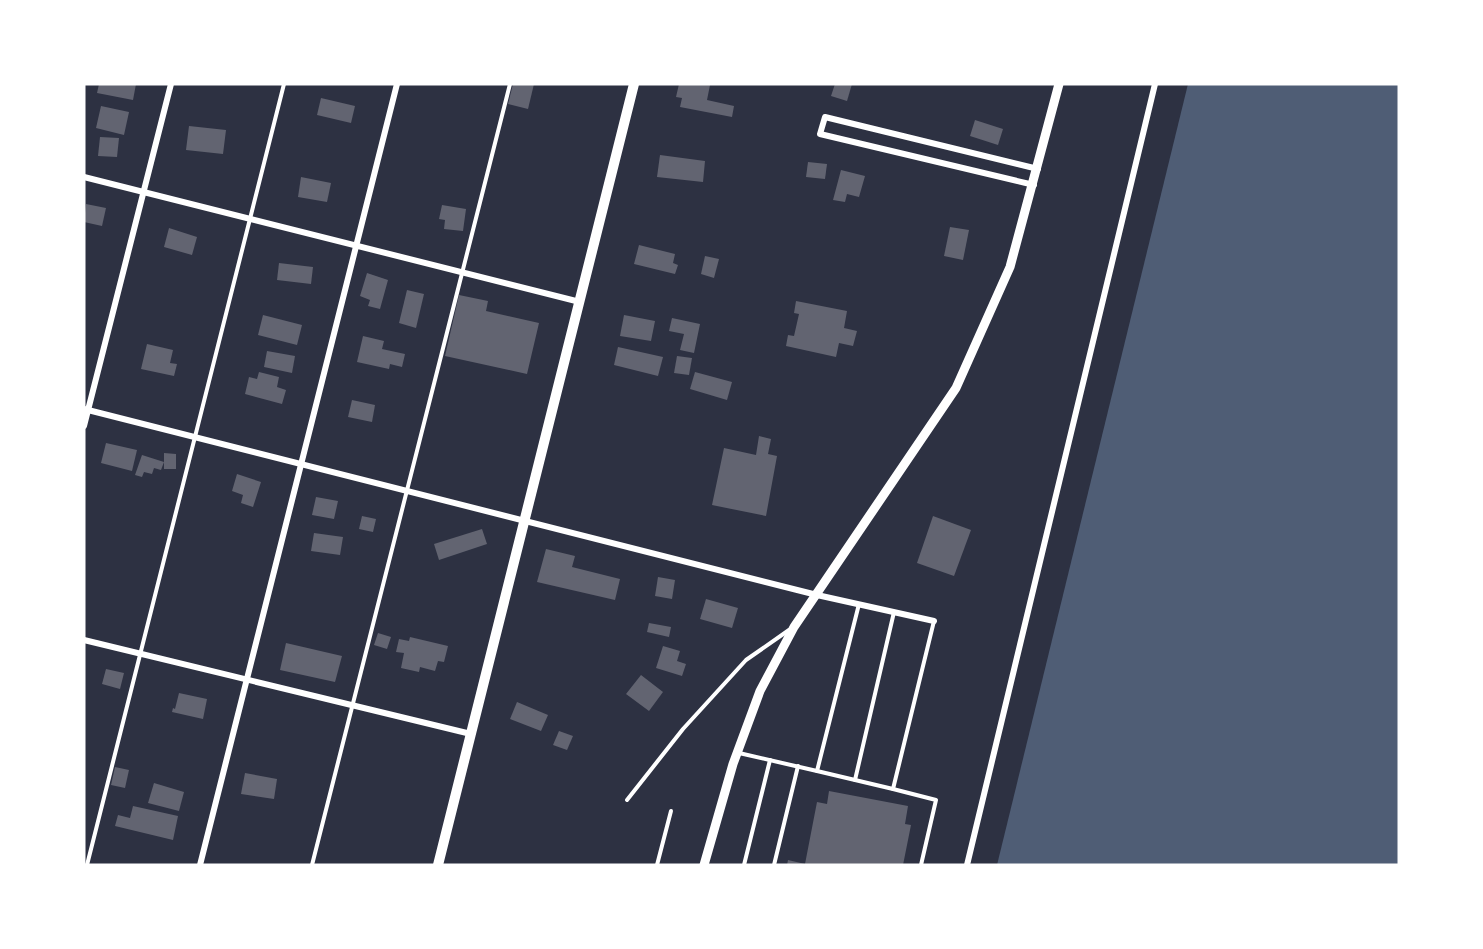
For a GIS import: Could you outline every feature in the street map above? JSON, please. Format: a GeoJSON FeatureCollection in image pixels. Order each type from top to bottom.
{"type":"FeatureCollection","features":[{"type":"Feature","properties":{"kind":"main road"},"geometry":{"type":"LineString","coordinates":[[438,865],[634,84]]}},
{"type":"Feature","properties":{"kind":"street"},"geometry":{"type":"LineString","coordinates":[[84,426],[86,409],[171,84]]}},
{"type":"Feature","properties":{"kind":"street"},"geometry":{"type":"LineString","coordinates":[[200,865],[397,84]]}},
{"type":"Feature","properties":{"kind":"street"},"geometry":{"type":"LineString","coordinates":[[704,865],[737,753],[760,691],[794,627],[956,388],[1010,267],[1034,185],[1059,84]]}},
{"type":"Feature","properties":{"kind":"street"},"geometry":{"type":"LineString","coordinates":[[967,865],[1155,84]]}},
{"type":"Feature","properties":{"kind":"street"},"geometry":{"type":"LineString","coordinates":[[1034,185],[820,134],[825,117],[1038,169]]}},
{"type":"Feature","properties":{"kind":"street"},"geometry":{"type":"LineString","coordinates":[[84,177],[580,302]]}},
{"type":"Feature","properties":{"kind":"street"},"geometry":{"type":"LineString","coordinates":[[86,409],[817,595],[934,621]]}},
{"type":"Feature","properties":{"kind":"street"},"geometry":{"type":"LineString","coordinates":[[84,640],[471,734]]}},
{"type":"Feature","properties":{"kind":"lane"},"geometry":{"type":"LineString","coordinates":[[87,865],[284,84]]}},
{"type":"Feature","properties":{"kind":"lane"},"geometry":{"type":"LineString","coordinates":[[312,865],[510,84]]}},
{"type":"Feature","properties":{"kind":"lane"},"geometry":{"type":"LineString","coordinates":[[817,771],[859,604]]}},
{"type":"Feature","properties":{"kind":"lane"},"geometry":{"type":"LineString","coordinates":[[855,780],[894,612]]}},
{"type":"Feature","properties":{"kind":"lane"},"geometry":{"type":"LineString","coordinates":[[893,789],[934,621]]}},
{"type":"Feature","properties":{"kind":"lane"},"geometry":{"type":"LineString","coordinates":[[627,800],[682,729],[746,660],[794,627]]}},
{"type":"Feature","properties":{"kind":"lane"},"geometry":{"type":"LineString","coordinates":[[737,753],[936,800],[921,865]]}},
{"type":"Feature","properties":{"kind":"lane"},"geometry":{"type":"LineString","coordinates":[[744,865],[770,760]]}},
{"type":"Feature","properties":{"kind":"lane"},"geometry":{"type":"LineString","coordinates":[[774,865],[798,766]]}},
{"type":"Feature","properties":{"kind":"lane"},"geometry":{"type":"LineString","coordinates":[[657,865],[671,811]]}},
{"type":"Feature","properties":{"kind":"water"},"geometry":{"type":"Polygon","coordinates":[[[1188,84],[1399,84],[1399,865],[997,865],[1188,84]]]}},
{"type":"Feature","properties":{"kind":"building"},"geometry":{"type":"Polygon","coordinates":[[[99,84],[136,84],[133,100],[97,93],[99,84]]]}},
{"type":"Feature","properties":{"kind":"building"},"geometry":{"type":"Polygon","coordinates":[[[513,84],[534,84],[528,109],[508,104],[513,84]]]}},
{"type":"Feature","properties":{"kind":"building"},"geometry":{"type":"Polygon","coordinates":[[[679,84],[710,85],[707,100],[734,106],[732,117],[680,107],[682,98],[676,97],[679,84]]]}},
{"type":"Feature","properties":{"kind":"building"},"geometry":{"type":"Polygon","coordinates":[[[835,84],[852,84],[847,101],[831,96],[835,84]]]}},
{"type":"Feature","properties":{"kind":"building"},"geometry":{"type":"Polygon","coordinates":[[[321,98],[355,106],[351,123],[317,115],[321,98]]]}},
{"type":"Feature","properties":{"kind":"building"},"geometry":{"type":"Polygon","coordinates":[[[101,106],[129,112],[124,135],[96,128],[101,106]]]}},
{"type":"Feature","properties":{"kind":"building"},"geometry":{"type":"Polygon","coordinates":[[[975,120],[1003,129],[998,145],[970,136],[975,120]]]}},
{"type":"Feature","properties":{"kind":"building"},"geometry":{"type":"Polygon","coordinates":[[[189,126],[226,130],[223,154],[186,150],[189,126]]]}},
{"type":"Feature","properties":{"kind":"building"},"geometry":{"type":"Polygon","coordinates":[[[100,137],[119,138],[117,157],[98,156],[100,137]]]}},
{"type":"Feature","properties":{"kind":"building"},"geometry":{"type":"Polygon","coordinates":[[[660,155],[705,161],[703,182],[657,177],[660,155]]]}},
{"type":"Feature","properties":{"kind":"building"},"geometry":{"type":"Polygon","coordinates":[[[808,162],[827,164],[825,179],[806,177],[808,162]]]}},
{"type":"Feature","properties":{"kind":"building"},"geometry":{"type":"Polygon","coordinates":[[[841,170],[865,176],[859,197],[847,194],[845,202],[833,200],[841,170]]]}},
{"type":"Feature","properties":{"kind":"building"},"geometry":{"type":"Polygon","coordinates":[[[301,177],[331,183],[327,202],[298,197],[301,177]]]}},
{"type":"Feature","properties":{"kind":"building"},"geometry":{"type":"Polygon","coordinates":[[[86,204],[106,208],[102,226],[84,222],[86,204]]]}},
{"type":"Feature","properties":{"kind":"building"},"geometry":{"type":"Polygon","coordinates":[[[442,205],[466,209],[463,231],[444,229],[445,220],[439,219],[442,205]]]}},
{"type":"Feature","properties":{"kind":"building"},"geometry":{"type":"Polygon","coordinates":[[[950,227],[969,230],[963,260],[944,256],[950,227]]]}},
{"type":"Feature","properties":{"kind":"building"},"geometry":{"type":"Polygon","coordinates":[[[169,228],[197,237],[192,255],[164,247],[169,228]]]}},
{"type":"Feature","properties":{"kind":"building"},"geometry":{"type":"Polygon","coordinates":[[[639,245],[675,254],[673,263],[678,265],[675,274],[634,264],[639,245]]]}},
{"type":"Feature","properties":{"kind":"building"},"geometry":{"type":"Polygon","coordinates":[[[705,256],[719,259],[714,278],[701,274],[705,256]]]}},
{"type":"Feature","properties":{"kind":"building"},"geometry":{"type":"Polygon","coordinates":[[[279,263],[313,267],[311,284],[277,280],[279,263]]]}},
{"type":"Feature","properties":{"kind":"building"},"geometry":{"type":"Polygon","coordinates":[[[367,273],[388,280],[380,309],[368,306],[370,300],[360,296],[367,273]]]}},
{"type":"Feature","properties":{"kind":"building"},"geometry":{"type":"Polygon","coordinates":[[[407,290],[424,294],[416,328],[399,323],[407,290]]]}},
{"type":"Feature","properties":{"kind":"building"},"geometry":{"type":"Polygon","coordinates":[[[459,295],[488,301],[486,311],[539,323],[527,374],[445,356],[459,295]]]}},
{"type":"Feature","properties":{"kind":"building"},"geometry":{"type":"Polygon","coordinates":[[[796,301],[847,311],[844,328],[857,331],[853,346],[839,343],[836,357],[786,346],[788,335],[794,336],[799,314],[794,313],[796,301]]]}},
{"type":"Feature","properties":{"kind":"building"},"geometry":{"type":"Polygon","coordinates":[[[263,315],[302,325],[297,345],[258,335],[263,315]]]}},
{"type":"Feature","properties":{"kind":"building"},"geometry":{"type":"Polygon","coordinates":[[[624,315],[655,321],[651,341],[620,336],[624,315]]]}},
{"type":"Feature","properties":{"kind":"building"},"geometry":{"type":"Polygon","coordinates":[[[672,318],[700,324],[694,353],[680,350],[684,334],[669,331],[672,318]]]}},
{"type":"Feature","properties":{"kind":"building"},"geometry":{"type":"Polygon","coordinates":[[[363,336],[384,341],[382,349],[405,354],[402,367],[390,364],[389,369],[357,362],[363,336]]]}},
{"type":"Feature","properties":{"kind":"building"},"geometry":{"type":"Polygon","coordinates":[[[147,344],[173,350],[170,363],[177,364],[174,376],[141,369],[147,344]]]}},
{"type":"Feature","properties":{"kind":"building"},"geometry":{"type":"Polygon","coordinates":[[[618,347],[663,357],[658,376],[614,365],[618,347]]]}},
{"type":"Feature","properties":{"kind":"building"},"geometry":{"type":"Polygon","coordinates":[[[267,351],[295,356],[292,373],[264,367],[267,351]]]}},
{"type":"Feature","properties":{"kind":"building"},"geometry":{"type":"Polygon","coordinates":[[[677,356],[692,358],[689,375],[674,373],[677,356]]]}},
{"type":"Feature","properties":{"kind":"building"},"geometry":{"type":"Polygon","coordinates":[[[259,372],[279,377],[277,387],[286,390],[282,404],[245,394],[249,377],[257,379],[259,372]]]}},
{"type":"Feature","properties":{"kind":"building"},"geometry":{"type":"Polygon","coordinates":[[[695,372],[732,382],[727,400],[690,389],[695,372]]]}},
{"type":"Feature","properties":{"kind":"building"},"geometry":{"type":"Polygon","coordinates":[[[352,400],[375,405],[372,422],[348,417],[352,400]]]}},
{"type":"Feature","properties":{"kind":"building"},"geometry":{"type":"Polygon","coordinates":[[[759,436],[771,439],[768,454],[777,456],[766,516],[712,505],[724,448],[756,455],[759,436]]]}},
{"type":"Feature","properties":{"kind":"building"},"geometry":{"type":"Polygon","coordinates":[[[106,443],[137,450],[132,471],[101,463],[106,443]]]}},
{"type":"Feature","properties":{"kind":"building"},"geometry":{"type":"Polygon","coordinates":[[[164,453],[176,454],[176,469],[164,469],[164,453]]]}},
{"type":"Feature","properties":{"kind":"building"},"geometry":{"type":"Polygon","coordinates":[[[142,455],[164,462],[161,470],[154,468],[152,474],[144,472],[142,477],[135,475],[142,455]]]}},
{"type":"Feature","properties":{"kind":"building"},"geometry":{"type":"Polygon","coordinates":[[[237,474],[261,482],[253,507],[241,503],[243,495],[232,491],[237,474]]]}},
{"type":"Feature","properties":{"kind":"building"},"geometry":{"type":"Polygon","coordinates":[[[316,497],[338,501],[334,519],[312,515],[316,497]]]}},
{"type":"Feature","properties":{"kind":"building"},"geometry":{"type":"Polygon","coordinates":[[[362,516],[376,519],[373,532],[359,529],[362,516]]]}},
{"type":"Feature","properties":{"kind":"building"},"geometry":{"type":"Polygon","coordinates":[[[933,516],[971,530],[954,576],[917,563],[933,516]]]}},
{"type":"Feature","properties":{"kind":"building"},"geometry":{"type":"Polygon","coordinates":[[[482,529],[487,544],[439,560],[434,544],[482,529]]]}},
{"type":"Feature","properties":{"kind":"building"},"geometry":{"type":"Polygon","coordinates":[[[314,533],[343,537],[340,555],[311,551],[314,533]]]}},
{"type":"Feature","properties":{"kind":"building"},"geometry":{"type":"Polygon","coordinates":[[[546,549],[575,556],[572,567],[620,579],[615,600],[537,582],[546,549]]]}},
{"type":"Feature","properties":{"kind":"building"},"geometry":{"type":"Polygon","coordinates":[[[658,577],[675,580],[672,599],[655,596],[658,577]]]}},
{"type":"Feature","properties":{"kind":"building"},"geometry":{"type":"Polygon","coordinates":[[[706,599],[738,608],[732,628],[700,619],[706,599]]]}},
{"type":"Feature","properties":{"kind":"building"},"geometry":{"type":"Polygon","coordinates":[[[649,623],[671,627],[669,637],[647,632],[649,623]]]}},
{"type":"Feature","properties":{"kind":"building"},"geometry":{"type":"Polygon","coordinates":[[[378,633],[391,637],[387,649],[374,645],[378,633]]]}},
{"type":"Feature","properties":{"kind":"building"},"geometry":{"type":"Polygon","coordinates":[[[410,637],[448,646],[444,662],[438,661],[435,671],[420,667],[419,672],[401,668],[404,653],[396,652],[399,639],[409,641],[410,637]]]}},
{"type":"Feature","properties":{"kind":"building"},"geometry":{"type":"Polygon","coordinates":[[[286,643],[342,656],[335,682],[280,670],[286,643]]]}},
{"type":"Feature","properties":{"kind":"building"},"geometry":{"type":"Polygon","coordinates":[[[663,646],[680,651],[677,661],[686,664],[682,676],[656,668],[663,646]]]}},
{"type":"Feature","properties":{"kind":"building"},"geometry":{"type":"Polygon","coordinates":[[[106,669],[124,673],[120,689],[102,684],[106,669]]]}},
{"type":"Feature","properties":{"kind":"building"},"geometry":{"type":"Polygon","coordinates":[[[641,675],[663,692],[649,711],[626,694],[641,675]]]}},
{"type":"Feature","properties":{"kind":"building"},"geometry":{"type":"Polygon","coordinates":[[[179,693],[207,699],[203,719],[172,712],[179,693]]]}},
{"type":"Feature","properties":{"kind":"building"},"geometry":{"type":"Polygon","coordinates":[[[517,702],[548,715],[541,731],[510,719],[517,702]]]}},
{"type":"Feature","properties":{"kind":"building"},"geometry":{"type":"Polygon","coordinates":[[[559,731],[573,736],[567,750],[553,745],[559,731]]]}},
{"type":"Feature","properties":{"kind":"building"},"geometry":{"type":"Polygon","coordinates":[[[115,767],[129,770],[125,788],[111,785],[115,767]]]}},
{"type":"Feature","properties":{"kind":"building"},"geometry":{"type":"Polygon","coordinates":[[[245,773],[277,779],[274,799],[241,794],[245,773]]]}},
{"type":"Feature","properties":{"kind":"building"},"geometry":{"type":"Polygon","coordinates":[[[154,783],[184,792],[179,811],[148,803],[154,783]]]}},
{"type":"Feature","properties":{"kind":"building"},"geometry":{"type":"Polygon","coordinates":[[[829,791],[908,806],[905,824],[911,825],[903,865],[787,865],[788,860],[805,864],[817,802],[827,804],[829,791]]]}},
{"type":"Feature","properties":{"kind":"building"},"geometry":{"type":"Polygon","coordinates":[[[133,806],[178,816],[173,840],[115,826],[118,815],[130,818],[133,806]]]}}]}
